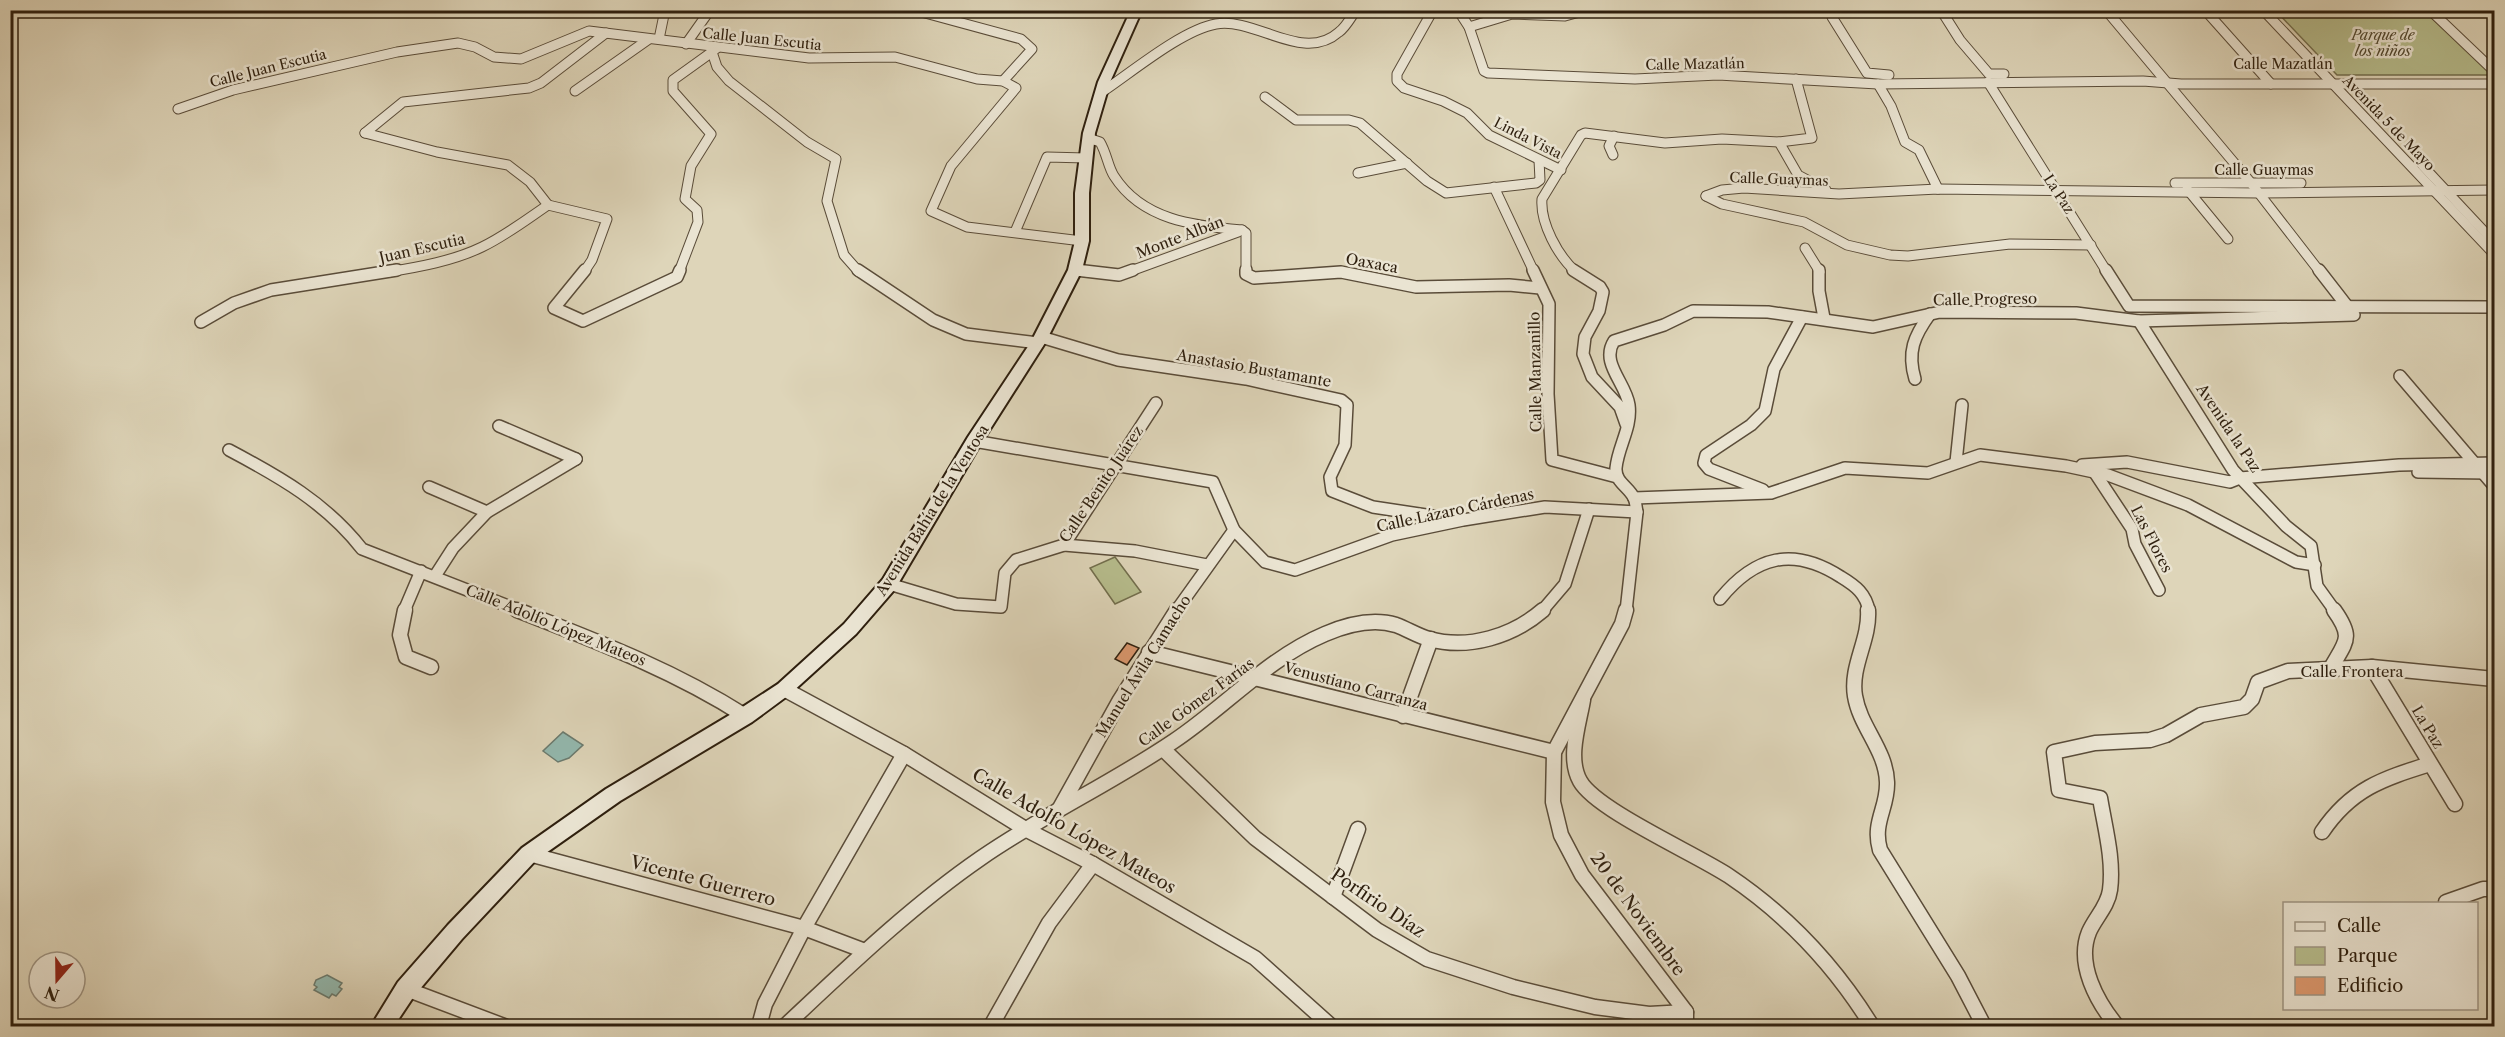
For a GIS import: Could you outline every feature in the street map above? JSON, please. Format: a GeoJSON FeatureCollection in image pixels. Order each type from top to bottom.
{"type":"FeatureCollection","features":[{"type":"Feature","properties":{"kind":"main road","name":"Avenida Bahía de la Ventosa"},"geometry":{"type":"LineString","coordinates":[[382,1026],[406,989],[455,932],[529,854],[613,795],[745,716],[784,689],[850,629],[889,584],[974,441],[1039,340],[1075,270],[1082,241],[1082,193],[1088,138],[1104,82],[1131,12]]}},
{"type":"Feature","properties":{"kind":"street"},"geometry":{"type":"LineString","coordinates":[[575,91],[654,39],[665,10]]}},
{"type":"Feature","properties":{"kind":"street"},"geometry":{"type":"LineString","coordinates":[[686,44],[710,10]]}},
{"type":"Feature","properties":{"kind":"street"},"geometry":{"type":"LineString","coordinates":[[914,10],[1021,39],[1032,50],[1002,81],[1016,88],[951,166],[932,211],[967,227],[1082,241]]}},
{"type":"Feature","properties":{"kind":"street"},"geometry":{"type":"LineString","coordinates":[[1102,92],[1196,29],[1212,22],[1234,23],[1302,45],[1315,44],[1344,29],[1356,10]]}},
{"type":"Feature","properties":{"kind":"street","name":"Linda Vista"},"geometry":{"type":"LineString","coordinates":[[1434,10],[1397,74],[1397,81],[1404,88],[1443,101],[1467,113],[1484,131],[1561,170]]}},
{"type":"Feature","properties":{"kind":"street","name":"Calle Mazatlán"},"geometry":{"type":"LineString","coordinates":[[1458,10],[1469,27],[1484,71],[1488,73],[1635,79],[1718,75],[1878,84],[2143,81],[2494,84]]}},
{"type":"Feature","properties":{"kind":"street"},"geometry":{"type":"LineString","coordinates":[[1469,27],[1497,17],[1519,13],[1578,15],[1587,10]]}},
{"type":"Feature","properties":{"kind":"street"},"geometry":{"type":"LineString","coordinates":[[1941,10],[1960,40],[1989,74],[2074,74],[2100,82]]}},
{"type":"Feature","properties":{"kind":"street"},"geometry":{"type":"LineString","coordinates":[[2106,10],[2251,183],[2352,312]]}},
{"type":"Feature","properties":{"kind":"street"},"geometry":{"type":"LineString","coordinates":[[2205,10],[2268,81]]}},
{"type":"Feature","properties":{"kind":"street","name":"Avenida 5 de Mayo"},"geometry":{"type":"LineString","coordinates":[[2263,10],[2335,81],[2436,187],[2494,254]]}},
{"type":"Feature","properties":{"kind":"street","name":"Avenida 5 de Mayo"},"geometry":{"type":"LineString","coordinates":[[2274,10],[2335,81]]}},
{"type":"Feature","properties":{"kind":"street"},"geometry":{"type":"LineString","coordinates":[[2430,10],[2494,71]]}},
{"type":"Feature","properties":{"kind":"street"},"geometry":{"type":"LineString","coordinates":[[2439,10],[2494,60]]}},
{"type":"Feature","properties":{"kind":"street","name":"Calle Mazatlán"},"geometry":{"type":"LineString","coordinates":[[1832,17],[1867,73],[1946,77],[1973,82]]}},
{"type":"Feature","properties":{"kind":"street","name":"Calle Juan Escutia"},"geometry":{"type":"LineString","coordinates":[[178,109],[233,90],[397,51],[458,43],[475,47],[494,57],[508,60],[521,59],[589,31],[715,50],[826,59],[895,57],[977,79],[1002,81]]}},
{"type":"Feature","properties":{"kind":"street"},"geometry":{"type":"LineString","coordinates":[[606,33],[541,83],[529,88],[403,102],[385,114],[365,133],[437,152],[508,165],[530,182],[548,205],[607,219],[592,260],[575,285],[554,308],[583,321],[677,277],[698,222],[698,210],[685,199],[693,162],[708,145],[711,134],[673,91],[673,80],[715,50],[717,67],[729,81],[786,123],[807,142],[836,159],[827,201],[844,255],[861,274],[933,320],[966,334],[1039,340]]}},
{"type":"Feature","properties":{"kind":"street","name":"Calle Mazatlán"},"geometry":{"type":"LineString","coordinates":[[2335,81],[2494,77]]}},
{"type":"Feature","properties":{"kind":"street"},"geometry":{"type":"LineString","coordinates":[[1626,425],[1620,407],[1592,377],[1583,354],[1585,337],[1599,311],[1603,292],[1600,287],[1568,263],[1543,219],[1542,199],[1581,135],[1614,135],[1665,143],[1722,139],[1779,142],[1812,138],[1796,79]]}},
{"type":"Feature","properties":{"kind":"street","name":"La Paz"},"geometry":{"type":"LineString","coordinates":[[1988,82],[2129,306]]}},
{"type":"Feature","properties":{"kind":"street"},"geometry":{"type":"LineString","coordinates":[[1878,84],[1891,106],[1905,142],[1919,150],[1938,189]]}},
{"type":"Feature","properties":{"kind":"street"},"geometry":{"type":"LineString","coordinates":[[1265,97],[1296,120],[1349,120],[1360,123],[1446,193],[1536,183],[1540,180],[1539,160]]}},
{"type":"Feature","properties":{"kind":"street"},"geometry":{"type":"LineString","coordinates":[[1613,155],[1610,146],[1614,135]]}},
{"type":"Feature","properties":{"kind":"street"},"geometry":{"type":"LineString","coordinates":[[1088,138],[1100,142],[1109,158],[1112,174],[1135,202],[1164,218],[1208,228],[1242,230]]}},
{"type":"Feature","properties":{"kind":"street"},"geometry":{"type":"LineString","coordinates":[[1779,142],[1798,175],[1815,187],[1839,194]]}},
{"type":"Feature","properties":{"kind":"street"},"geometry":{"type":"LineString","coordinates":[[1015,232],[1047,158],[1086,158]]}},
{"type":"Feature","properties":{"kind":"street"},"geometry":{"type":"LineString","coordinates":[[1358,173],[1407,163]]}},
{"type":"Feature","properties":{"kind":"street"},"geometry":{"type":"LineString","coordinates":[[2182,183],[2228,239]]}},
{"type":"Feature","properties":{"kind":"street","name":"Calle Guaymas"},"geometry":{"type":"LineString","coordinates":[[2056,189],[2182,183],[2251,183],[2494,190]]}},
{"type":"Feature","properties":{"kind":"street","name":"Calle Guaymas"},"geometry":{"type":"LineString","coordinates":[[2091,245],[2010,244],[1951,249],[1908,256],[1879,253],[1873,249],[1847,245],[1804,222],[1722,204],[1706,196],[1722,190],[1744,188],[1839,194],[1938,189],[2259,193],[2494,183]]}},
{"type":"Feature","properties":{"kind":"street","name":"Calle Manzanillo"},"geometry":{"type":"LineString","coordinates":[[1494,187],[1549,304],[1548,394],[1552,460],[1617,477]]}},
{"type":"Feature","properties":{"kind":"street","name":"Avenida 5 de Mayo"},"geometry":{"type":"LineString","coordinates":[[2436,187],[2494,242]]}},
{"type":"Feature","properties":{"kind":"street","name":"Juan Escutia"},"geometry":{"type":"LineString","coordinates":[[201,322],[243,299],[270,290],[409,268],[459,257],[507,234],[548,205]]}},
{"type":"Feature","properties":{"kind":"street","name":"Monte Albán"},"geometry":{"type":"LineString","coordinates":[[1075,270],[1119,275],[1129,273],[1242,230]]}},
{"type":"Feature","properties":{"kind":"street","name":"Oaxaca"},"geometry":{"type":"LineString","coordinates":[[1242,230],[1246,233],[1246,274],[1254,278],[1341,272],[1416,287],[1509,285],[1540,288]]}},
{"type":"Feature","properties":{"kind":"street"},"geometry":{"type":"LineString","coordinates":[[1805,248],[1820,271],[1819,291],[1824,318]]}},
{"type":"Feature","properties":{"kind":"street","name":"Calle Progreso"},"geometry":{"type":"LineString","coordinates":[[2129,306],[2352,312]]}},
{"type":"Feature","properties":{"kind":"street","name":"Calle Progreso"},"geometry":{"type":"LineString","coordinates":[[1617,477],[1616,467],[1627,434],[1629,404],[1610,361],[1610,349],[1614,341],[1627,335],[1664,325],[1693,311],[1761,312],[1824,318],[1873,327],[1930,314],[2076,313],[2139,321],[2494,307]]}},
{"type":"Feature","properties":{"kind":"street"},"geometry":{"type":"LineString","coordinates":[[1915,379],[1909,359],[1916,335],[1930,314]]}},
{"type":"Feature","properties":{"kind":"street"},"geometry":{"type":"LineString","coordinates":[[1771,493],[1709,469],[1704,463],[1706,455],[1751,425],[1765,411],[1774,369],[1794,336],[1802,317]]}},
{"type":"Feature","properties":{"kind":"street","name":"Avenida la Paz"},"geometry":{"type":"LineString","coordinates":[[2139,321],[2240,478],[2286,526],[2311,546],[2317,585],[2346,626],[2348,638],[2331,668]]}},
{"type":"Feature","properties":{"kind":"street","name":"Anastasio Bustamante"},"geometry":{"type":"LineString","coordinates":[[1039,340],[1118,360],[1246,379],[1341,400],[1347,405],[1345,445],[1330,477],[1332,492],[1341,498],[1366,506],[1463,520]]}},
{"type":"Feature","properties":{"kind":"street"},"geometry":{"type":"LineString","coordinates":[[2400,376],[2485,469],[2494,486]]}},
{"type":"Feature","properties":{"kind":"street","name":"Calle Benito Juárez"},"geometry":{"type":"LineString","coordinates":[[889,584],[956,604],[1001,607],[1005,573],[1016,560],[1064,545],[1156,403]]}},
{"type":"Feature","properties":{"kind":"street"},"geometry":{"type":"LineString","coordinates":[[1956,462],[1962,405]]}},
{"type":"Feature","properties":{"kind":"street"},"geometry":{"type":"LineString","coordinates":[[435,576],[453,548],[488,512],[576,459],[499,426]]}},
{"type":"Feature","properties":{"kind":"street","name":"Calle Lázaro Cárdenas"},"geometry":{"type":"LineString","coordinates":[[974,441],[1213,482],[1234,530],[1265,562],[1295,570],[1392,535],[1463,520],[1545,507],[1637,512]]}},
{"type":"Feature","properties":{"kind":"street","name":"Calle Adolfo López Mateos"},"geometry":{"type":"LineString","coordinates":[[229,450],[311,496],[345,525],[362,549],[642,659],[712,695],[745,716]]}},
{"type":"Feature","properties":{"kind":"street"},"geometry":{"type":"LineString","coordinates":[[1634,498],[1771,493],[1845,468],[1929,473],[1956,462],[1980,456],[2066,466],[2095,473],[2188,505],[2296,562],[2315,565]]}},
{"type":"Feature","properties":{"kind":"street"},"geometry":{"type":"LineString","coordinates":[[2066,466],[2127,462],[2230,482],[2240,478],[2351,470],[2485,469],[2494,463]]}},
{"type":"Feature","properties":{"kind":"street","name":"Las Flores"},"geometry":{"type":"LineString","coordinates":[[2095,473],[2132,530],[2135,544],[2160,590]]}},
{"type":"Feature","properties":{"kind":"street"},"geometry":{"type":"LineString","coordinates":[[1554,752],[1622,624],[1625,614],[1637,512],[1634,498],[1617,477]]}},
{"type":"Feature","properties":{"kind":"street"},"geometry":{"type":"LineString","coordinates":[[429,487],[488,512]]}},
{"type":"Feature","properties":{"kind":"street","name":"Calle Gómez Farías"},"geometry":{"type":"LineString","coordinates":[[785,1026],[865,951],[978,860],[1060,808],[1163,749],[1257,676],[1319,636],[1372,621],[1391,624],[1431,639],[1454,643],[1479,640],[1510,631],[1537,617],[1562,590],[1589,509]]}},
{"type":"Feature","properties":{"kind":"street","name":"Manuel Ávila Camacho"},"geometry":{"type":"LineString","coordinates":[[1060,808],[1116,703],[1207,565],[1234,530]]}},
{"type":"Feature","properties":{"kind":"street"},"geometry":{"type":"LineString","coordinates":[[1064,545],[1135,551],[1207,565]]}},
{"type":"Feature","properties":{"kind":"street"},"geometry":{"type":"LineString","coordinates":[[1720,599],[1731,583],[1745,570],[1764,562],[1788,559],[1810,562],[1834,571],[1861,591],[1865,597],[1869,619],[1854,681],[1855,704],[1884,762],[1888,780],[1875,823],[1878,840],[1881,850],[1984,1026]]}},
{"type":"Feature","properties":{"kind":"street"},"geometry":{"type":"LineString","coordinates":[[421,571],[400,623],[398,641],[406,657],[431,667]]}},
{"type":"Feature","properties":{"kind":"street"},"geometry":{"type":"LineString","coordinates":[[1403,716],[1431,639]]}},
{"type":"Feature","properties":{"kind":"street","name":"Venustiano Carranza"},"geometry":{"type":"LineString","coordinates":[[1149,652],[1257,676],[1403,716],[1554,752]]}},
{"type":"Feature","properties":{"kind":"street","name":"La Paz"},"geometry":{"type":"LineString","coordinates":[[2372,667],[2455,804]]}},
{"type":"Feature","properties":{"kind":"street","name":"Calle Frontera"},"geometry":{"type":"LineString","coordinates":[[2117,1026],[2103,1010],[2088,975],[2087,939],[2110,892],[2110,865],[2100,798],[2059,790],[2054,752],[2095,743],[2150,740],[2166,735],[2201,715],[2244,707],[2252,699],[2258,682],[2288,670],[2372,667],[2494,679]]}},
{"type":"Feature","properties":{"kind":"street","name":"Calle Adolfo López Mateos"},"geometry":{"type":"LineString","coordinates":[[784,689],[904,754],[1027,830],[1093,864],[1255,958],[1331,1026]]}},
{"type":"Feature","properties":{"kind":"street"},"geometry":{"type":"LineString","coordinates":[[1585,690],[1576,760],[1580,782],[1595,798],[1699,855],[1768,905],[1832,968],[1872,1026]]}},
{"type":"Feature","properties":{"kind":"street","name":"Porfirio Díaz"},"geometry":{"type":"LineString","coordinates":[[1163,749],[1255,838],[1377,930],[1427,959],[1465,973],[1595,1007],[1686,1019]]}},
{"type":"Feature","properties":{"kind":"street","name":"20 de Noviembre"},"geometry":{"type":"LineString","coordinates":[[1554,752],[1553,802],[1562,835],[1582,875],[1686,1019]]}},
{"type":"Feature","properties":{"kind":"street"},"geometry":{"type":"LineString","coordinates":[[759,1026],[765,1005],[804,928],[904,754]]}},
{"type":"Feature","properties":{"kind":"street"},"geometry":{"type":"LineString","coordinates":[[2322,832],[2335,809],[2357,793],[2380,780],[2430,764]]}},
{"type":"Feature","properties":{"kind":"street"},"geometry":{"type":"LineString","coordinates":[[1333,897],[1358,828]]}},
{"type":"Feature","properties":{"kind":"street","name":"Vicente Guerrero"},"geometry":{"type":"LineString","coordinates":[[529,854],[804,928],[865,951]]}},
{"type":"Feature","properties":{"kind":"street"},"geometry":{"type":"LineString","coordinates":[[991,1026],[1049,924],[1093,864]]}},
{"type":"Feature","properties":{"kind":"street"},"geometry":{"type":"LineString","coordinates":[[2446,902],[2483,889],[2494,888]]}},
{"type":"Feature","properties":{"kind":"street"},"geometry":{"type":"LineString","coordinates":[[406,989],[504,1026]]}},
{"type":"Feature","properties":{"kind":"green space","name":"Parque de los niños"},"geometry":{"type":"Polygon","coordinates":[[[2276,11],[2424,11],[2494,75],[2337,75],[2276,11]]]}},
{"type":"Feature","properties":{"kind":"green space"},"geometry":{"type":"Polygon","coordinates":[[[1115,557],[1141,592],[1115,604],[1090,568],[1115,557]]]}},
{"type":"Feature","properties":{"kind":"water"},"geometry":{"type":"Polygon","coordinates":[[[563,732],[583,745],[569,758],[558,762],[543,751],[563,732]]]}},
{"type":"Feature","properties":{"kind":"water"},"geometry":{"type":"Polygon","coordinates":[[[327,975],[342,983],[339,987],[342,989],[336,996],[332,994],[329,998],[314,990],[317,987],[314,985],[316,980],[327,975]]]}},
{"type":"Feature","properties":{"kind":"building"},"geometry":{"type":"Polygon","coordinates":[[[1127,643],[1139,648],[1127,665],[1115,659],[1127,643]]]}}]}
